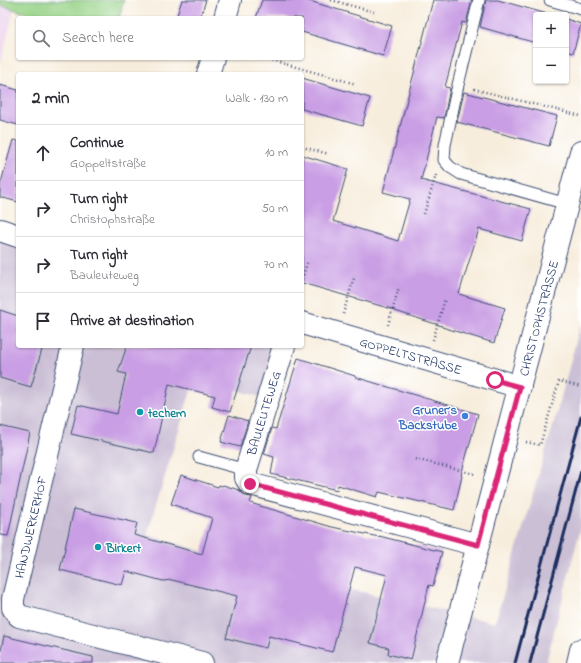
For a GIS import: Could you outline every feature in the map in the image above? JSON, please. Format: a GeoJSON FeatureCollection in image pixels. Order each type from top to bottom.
{"type":"FeatureCollection","features":[{"type":"Feature","properties":{"kind":"street"},"geometry":{"type":"LineString","coordinates":[[226,16],[230,0]]}},
{"type":"Feature","properties":{"kind":"street"},"geometry":{"type":"LineString","coordinates":[[209,72],[212,60]]}},
{"type":"Feature","properties":{"kind":"street","name":"CHRISTOPHSTRASSE"},"geometry":{"type":"LineString","coordinates":[[447,663],[581,152]]}},
{"type":"Feature","properties":{"kind":"street"},"geometry":{"type":"LineString","coordinates":[[0,230],[16,235]]}},
{"type":"Feature","properties":{"kind":"street","name":"GOPPELTSTRASSE"},"geometry":{"type":"LineString","coordinates":[[304,324],[520,387]]}},
{"type":"Feature","properties":{"kind":"street","name":"HANDWERKERHOF"},"geometry":{"type":"LineString","coordinates":[[73,348],[13,599],[13,608],[19,616],[202,663]]}},
{"type":"Feature","properties":{"kind":"street","name":"BAULEUTEWEG"},"geometry":{"type":"LineString","coordinates":[[283,348],[246,470],[246,478],[250,484],[478,545]]}},
{"type":"Feature","properties":{"kind":"street"},"geometry":{"type":"LineString","coordinates":[[578,663],[581,650]]}},
{"type":"Feature","properties":{"kind":"lane"},"geometry":{"type":"LineString","coordinates":[[479,0],[458,85],[445,145],[444,160],[450,167],[460,174],[567,204]]}},
{"type":"Feature","properties":{"kind":"lane"},"geometry":{"type":"LineString","coordinates":[[550,0],[581,9]]}},
{"type":"Feature","properties":{"kind":"lane"},"geometry":{"type":"LineString","coordinates":[[199,457],[246,470]]}},
{"type":"Feature","properties":{"kind":"path"},"geometry":{"type":"LineString","coordinates":[[331,0],[374,12]]}},
{"type":"Feature","properties":{"kind":"path"},"geometry":{"type":"LineString","coordinates":[[271,60],[356,84]]}},
{"type":"Feature","properties":{"kind":"path"},"geometry":{"type":"LineString","coordinates":[[458,85],[581,116]]}},
{"type":"Feature","properties":{"kind":"path"},"geometry":{"type":"LineString","coordinates":[[304,148],[329,154]]}},
{"type":"Feature","properties":{"kind":"path"},"geometry":{"type":"LineString","coordinates":[[424,214],[432,186],[444,160]]}},
{"type":"Feature","properties":{"kind":"path"},"geometry":{"type":"LineString","coordinates":[[304,273],[308,260]]}},
{"type":"Feature","properties":{"kind":"path"},"geometry":{"type":"LineString","coordinates":[[337,333],[355,275]]}},
{"type":"Feature","properties":{"kind":"path"},"geometry":{"type":"LineString","coordinates":[[382,347],[399,287]]}},
{"type":"Feature","properties":{"kind":"path"},"geometry":{"type":"LineString","coordinates":[[428,360],[445,299]]}},
{"type":"Feature","properties":{"kind":"path"},"geometry":{"type":"LineString","coordinates":[[540,445],[558,380],[581,386]]}},
{"type":"Feature","properties":{"kind":"path"},"geometry":{"type":"LineString","coordinates":[[415,459],[495,479]]}},
{"type":"Feature","properties":{"kind":"shaded area"},"geometry":{"type":"Polygon","coordinates":[[[0,5],[14,10],[0,66],[0,5]]]}},
{"type":"Feature","properties":{"kind":"shaded area"},"geometry":{"type":"Polygon","coordinates":[[[0,227],[16,232],[16,348],[276,348],[260,397],[195,377],[147,535],[263,569],[495,623],[559,405],[581,322],[581,526],[546,663],[0,663],[0,227]]]}},
{"type":"Feature","properties":{"kind":"green space"},"geometry":{"type":"Polygon","coordinates":[[[0,0],[124,0],[120,16],[36,16],[0,5],[0,0]]]}},
{"type":"Feature","properties":{"kind":"building"},"geometry":{"type":"Polygon","coordinates":[[[182,0],[206,0],[201,16],[177,16],[182,0]]]}},
{"type":"Feature","properties":{"kind":"building"},"geometry":{"type":"Polygon","coordinates":[[[262,0],[306,0],[392,26],[383,56],[304,33],[304,16],[257,16],[262,0]]]}},
{"type":"Feature","properties":{"kind":"building"},"geometry":{"type":"Polygon","coordinates":[[[433,0],[472,0],[466,23],[462,22],[445,87],[450,88],[444,118],[437,117],[421,180],[531,209],[522,241],[479,229],[459,294],[505,308],[494,343],[442,327],[395,310],[304,284],[304,156],[348,169],[333,221],[398,241],[410,199],[383,192],[433,0]]]}},
{"type":"Feature","properties":{"kind":"building"},"geometry":{"type":"Polygon","coordinates":[[[486,0],[498,0],[540,12],[533,12],[533,42],[480,27],[486,0]]]}},
{"type":"Feature","properties":{"kind":"building"},"geometry":{"type":"Polygon","coordinates":[[[569,20],[581,24],[573,53],[569,52],[569,20]]]}},
{"type":"Feature","properties":{"kind":"building"},"geometry":{"type":"Polygon","coordinates":[[[304,79],[370,98],[362,126],[304,110],[304,79]]]}},
{"type":"Feature","properties":{"kind":"building"},"geometry":{"type":"Polygon","coordinates":[[[0,85],[16,89],[16,124],[0,120],[0,85]]]}},
{"type":"Feature","properties":{"kind":"building"},"geometry":{"type":"Polygon","coordinates":[[[464,92],[557,116],[549,146],[457,122],[464,92]]]}},
{"type":"Feature","properties":{"kind":"building"},"geometry":{"type":"Polygon","coordinates":[[[13,140],[16,141],[16,201],[0,197],[0,186],[13,140]]]}},
{"type":"Feature","properties":{"kind":"building"},"geometry":{"type":"Polygon","coordinates":[[[0,310],[16,315],[16,348],[42,348],[31,387],[0,378],[0,310]]]}},
{"type":"Feature","properties":{"kind":"building"},"geometry":{"type":"Polygon","coordinates":[[[126,348],[250,348],[230,412],[212,407],[215,396],[169,384],[154,453],[71,434],[78,405],[117,414],[126,374],[118,372],[126,348]]]}},
{"type":"Feature","properties":{"kind":"building"},"geometry":{"type":"Polygon","coordinates":[[[298,358],[355,377],[478,414],[461,475],[454,510],[379,492],[377,497],[338,485],[337,490],[271,474],[274,457],[264,454],[272,428],[276,429],[298,358]]]}},
{"type":"Feature","properties":{"kind":"building"},"geometry":{"type":"Polygon","coordinates":[[[229,415],[248,421],[240,447],[221,442],[229,415]]]}},
{"type":"Feature","properties":{"kind":"building"},"geometry":{"type":"Polygon","coordinates":[[[0,426],[30,433],[8,536],[0,535],[0,426]]]}},
{"type":"Feature","properties":{"kind":"building"},"geometry":{"type":"Polygon","coordinates":[[[181,475],[218,487],[219,485],[223,485],[239,490],[246,496],[252,497],[250,503],[332,527],[379,536],[442,552],[433,586],[429,585],[411,660],[388,654],[389,648],[370,643],[387,575],[355,567],[332,652],[269,636],[266,648],[226,638],[237,596],[172,580],[163,581],[126,571],[122,585],[60,570],[74,509],[137,523],[134,535],[202,554],[212,518],[171,504],[181,475]]]}},
{"type":"Feature","properties":{"kind":"building"},"geometry":{"type":"Polygon","coordinates":[[[4,636],[93,657],[93,663],[0,663],[4,636]]]}},
{"type":"Feature","properties":{"kind":"railway"},"geometry":{"type":"LineString","coordinates":[[515,663],[581,417]]}},
{"type":"Feature","properties":{"kind":"railway"},"geometry":{"type":"LineString","coordinates":[[530,663],[581,471]]}},
{"type":"Feature","properties":{"kind":"place","name":"techem"},"geometry":{"type":"Point","coordinates":[140,412]}},
{"type":"Feature","properties":{"kind":"place","name":"Gruner´s Backstube"},"geometry":{"type":"Point","coordinates":[465,416]}},
{"type":"Feature","properties":{"kind":"place","name":"Birkert"},"geometry":{"type":"Point","coordinates":[98,547]}},
{"type":"Feature","properties":{"kind":"route"},"geometry":{"type":"LineString","coordinates":[[250,484],[478,545],[520,387],[495,380]]}}]}
